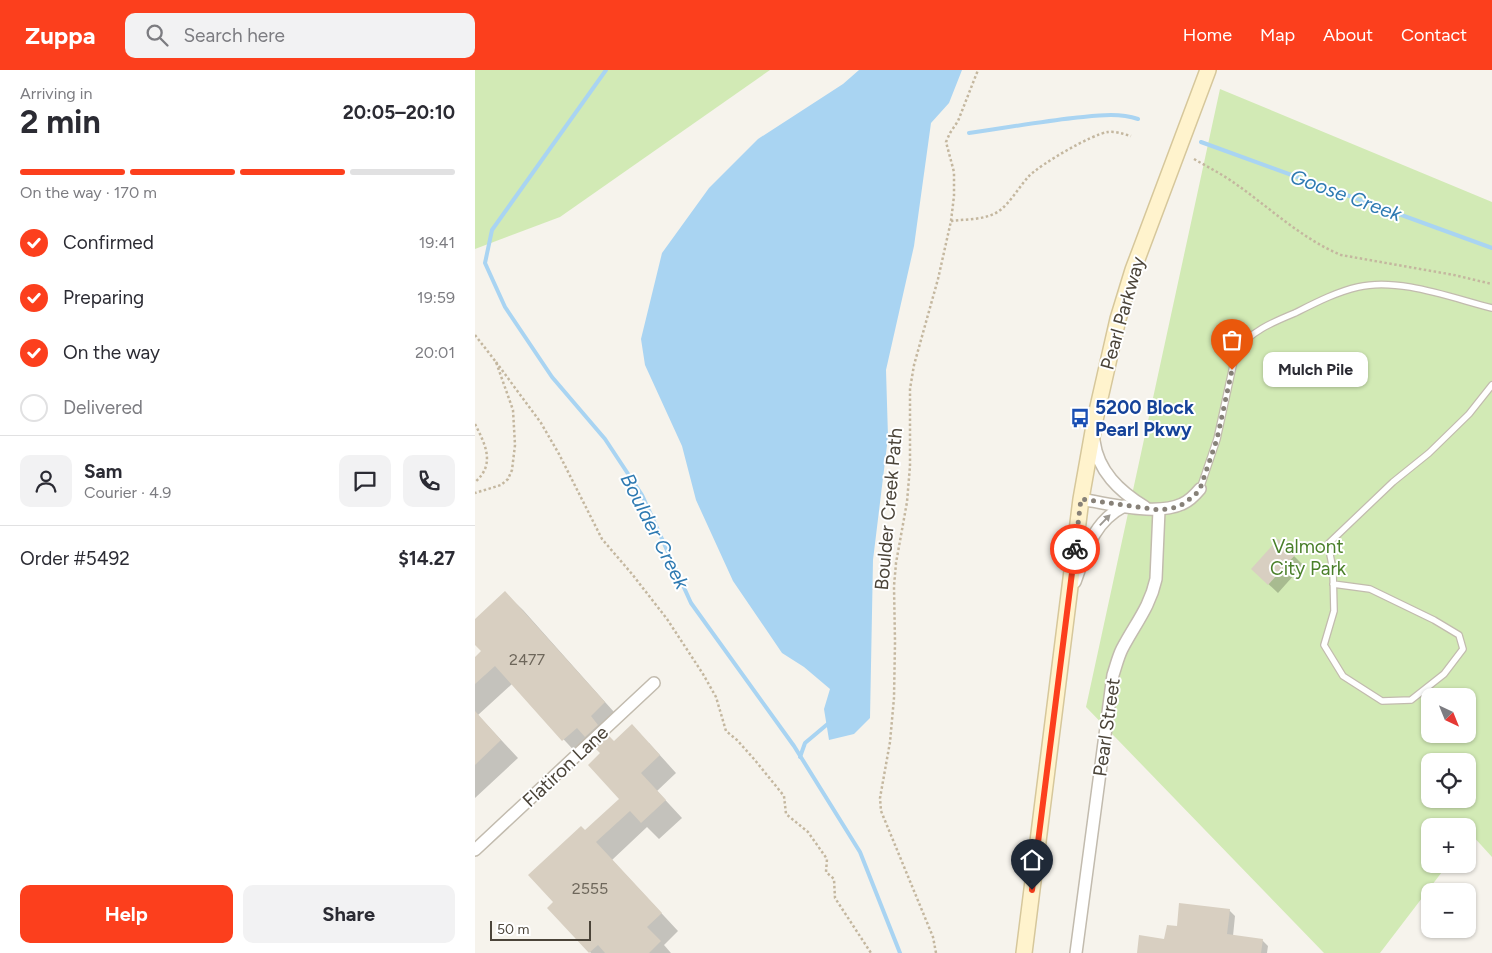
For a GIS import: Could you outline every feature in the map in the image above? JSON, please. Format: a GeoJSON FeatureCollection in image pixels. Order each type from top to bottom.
{"type":"FeatureCollection","features":[{"type":"Feature","properties":{"kind":"main road","name":"Pearl Parkway"},"geometry":{"type":"LineString","coordinates":[[1024,953],[1081,499],[1092,434],[1116,327],[1133,270],[1208,70]]}},
{"type":"Feature","properties":{"kind":"street"},"geometry":{"type":"LineString","coordinates":[[1092,434],[1097,456],[1106,474],[1127,494],[1154,509]]}},
{"type":"Feature","properties":{"kind":"street"},"geometry":{"type":"LineString","coordinates":[[1081,499],[1154,509],[1173,508],[1183,504],[1200,489]]}},
{"type":"Feature","properties":{"kind":"street"},"geometry":{"type":"LineString","coordinates":[[1069,595],[1094,534],[1113,512],[1124,506]]}},
{"type":"Feature","properties":{"kind":"street","name":"Pearl Street"},"geometry":{"type":"LineString","coordinates":[[1076,953],[1113,675],[1123,648],[1147,606],[1156,579],[1154,509]]}},
{"type":"Feature","properties":{"kind":"street","name":"Flatiron Lane"},"geometry":{"type":"LineString","coordinates":[[475,850],[654,683]]}},
{"type":"Feature","properties":{"kind":"lane"},"geometry":{"type":"LineString","coordinates":[[1200,489],[1217,439],[1235,352],[1261,330],[1342,292],[1375,284],[1391,284],[1432,292],[1492,308]]}},
{"type":"Feature","properties":{"kind":"lane"},"geometry":{"type":"LineString","coordinates":[[1333,584],[1370,589],[1434,620],[1459,635],[1463,649],[1444,674],[1411,700],[1382,701],[1343,676],[1323,645],[1334,611],[1333,584],[1333,570],[1328,544],[1393,482],[1469,414],[1492,386]]}},
{"type":"Feature","properties":{"kind":"path","name":"Boulder Creek Path"},"geometry":{"type":"LineString","coordinates":[[936,953],[933,938],[881,812],[880,798],[890,742],[894,698],[895,563],[901,538],[910,466],[910,389],[914,365],[941,270],[951,221],[954,172],[946,142],[958,121],[978,70]]}},
{"type":"Feature","properties":{"kind":"path"},"geometry":{"type":"LineString","coordinates":[[951,221],[985,217],[999,211],[1038,168],[1098,134],[1111,131],[1131,136]]}},
{"type":"Feature","properties":{"kind":"path"},"geometry":{"type":"LineString","coordinates":[[1194,159],[1231,181],[1287,223],[1341,255],[1454,275],[1492,284]]}},
{"type":"Feature","properties":{"kind":"path"},"geometry":{"type":"LineString","coordinates":[[475,336],[541,423],[559,454],[602,539],[667,619],[703,674],[716,697],[726,731],[737,740],[775,784],[784,796],[786,814],[808,832],[827,859],[826,872],[834,879],[835,898],[871,953]]}},
{"type":"Feature","properties":{"kind":"path"},"geometry":{"type":"LineString","coordinates":[[475,493],[501,485],[508,479],[513,470],[515,445],[513,410],[496,362]]}},
{"type":"Feature","properties":{"kind":"path"},"geometry":{"type":"LineString","coordinates":[[475,424],[487,451],[485,471],[475,482]]}},
{"type":"Feature","properties":{"kind":"green space"},"geometry":{"type":"Polygon","coordinates":[[[475,70],[770,70],[560,217],[475,249],[475,70]]]}},
{"type":"Feature","properties":{"kind":"green space","name":"Valmont City Park"},"geometry":{"type":"Polygon","coordinates":[[[1220,89],[1492,202],[1492,857],[1476,839],[1476,818],[1421,818],[1421,873],[1441,873],[1433,883],[1421,883],[1421,899],[1380,953],[1324,953],[1086,707],[1220,89]]]}},
{"type":"Feature","properties":{"kind":"water"},"geometry":{"type":"Polygon","coordinates":[[[859,70],[962,70],[949,103],[931,123],[914,246],[886,370],[888,437],[873,560],[870,718],[854,734],[829,740],[824,709],[830,689],[804,667],[782,653],[733,581],[696,500],[682,446],[645,365],[641,339],[662,253],[709,188],[758,139],[843,84],[859,70]]]}},
{"type":"Feature","properties":{"kind":"building"},"geometry":{"type":"Polygon","coordinates":[[[1278,539],[1295,555],[1268,585],[1251,569],[1278,539]]]}},
{"type":"Feature","properties":{"kind":"building"},"geometry":{"type":"Polygon","coordinates":[[[505,591],[605,702],[591,716],[598,725],[585,737],[577,728],[562,741],[495,666],[475,684],[475,657],[481,651],[475,645],[475,619],[505,591]]]}},
{"type":"Feature","properties":{"kind":"building"},"geometry":{"type":"Polygon","coordinates":[[[475,711],[501,740],[475,765],[475,711]]]}},
{"type":"Feature","properties":{"kind":"building"},"geometry":{"type":"Polygon","coordinates":[[[632,724],[660,755],[641,773],[666,800],[641,823],[630,811],[596,842],[662,913],[647,927],[661,941],[649,953],[605,953],[598,945],[589,953],[547,908],[553,902],[528,875],[581,826],[585,830],[619,799],[588,765],[600,753],[595,748],[609,736],[614,741],[632,724]]]}},
{"type":"Feature","properties":{"kind":"building"},"geometry":{"type":"Polygon","coordinates":[[[1179,903],[1230,909],[1227,934],[1263,939],[1261,953],[1137,953],[1139,935],[1164,939],[1167,925],[1177,926],[1179,903]]]}},
{"type":"Feature","properties":{"kind":"waterway","name":"Boulder Creek"},"geometry":{"type":"LineString","coordinates":[[606,70],[492,230],[485,263],[505,307],[552,377],[605,439],[642,495],[691,603],[794,746],[860,852],[900,953]]}},
{"type":"Feature","properties":{"kind":"waterway","name":"Goose Creek"},"geometry":{"type":"LineString","coordinates":[[969,133],[1073,118],[1114,115],[1138,119]]}},
{"type":"Feature","properties":{"kind":"waterway","name":"Goose Creek"},"geometry":{"type":"LineString","coordinates":[[1201,142],[1492,248]]}},
{"type":"Feature","properties":{"kind":"waterway"},"geometry":{"type":"LineString","coordinates":[[800,757],[805,743],[830,722]]}},
{"type":"Feature","properties":{"kind":"way so far"},"geometry":{"type":"LineString","coordinates":[[1075,549],[1081,499],[1159,510],[1183,504],[1195,495],[1200,489],[1217,439],[1232,370]]}},
{"type":"Feature","properties":{"kind":"place","name":"Mulch Pile"},"geometry":{"type":"Point","coordinates":[1232,370]}},
{"type":"Feature","properties":{"kind":"place","name":"5200 Block Pearl Pkwy"},"geometry":{"type":"Point","coordinates":[1080,418]}},
{"type":"Feature","properties":{"kind":"route"},"geometry":{"type":"LineString","coordinates":[[1032,890],[1075,549]]}}]}
